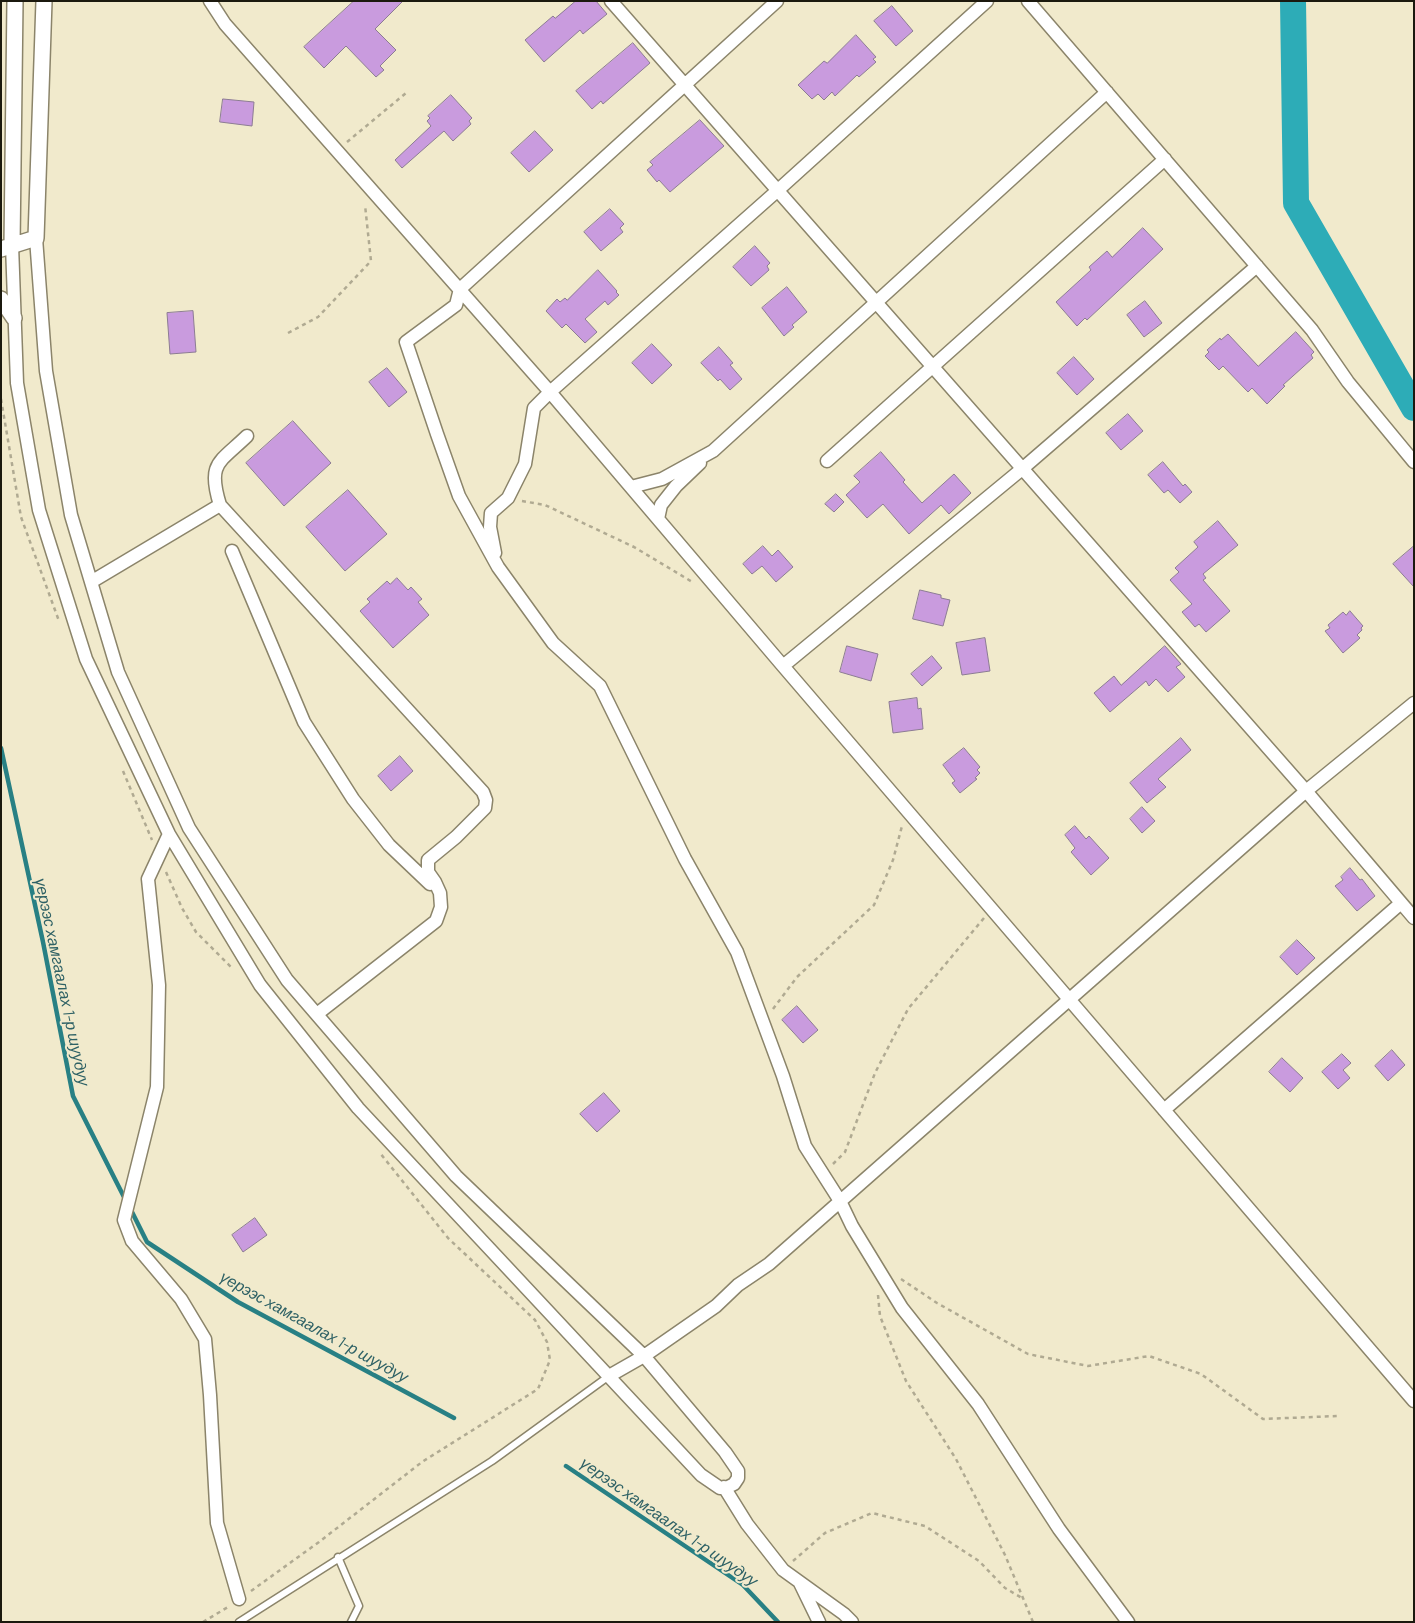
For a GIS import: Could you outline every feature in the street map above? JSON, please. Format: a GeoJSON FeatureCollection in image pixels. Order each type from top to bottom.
{"type":"FeatureCollection","features":[{"type":"Feature","properties":{"kind":"street"},"geometry":{"type":"LineString","coordinates":[[16,1],[7,247],[14,318],[17,383],[39,510],[86,659],[169,834],[260,984],[358,1108],[701,1475],[720,1488],[728,1488],[738,1478],[738,1471],[725,1452],[644,1356],[456,1176],[287,980],[188,828],[118,672],[71,515],[46,372],[36,238],[44,1]]}},
{"type":"Feature","properties":{"kind":"street"},"geometry":{"type":"LineString","coordinates":[[210,1],[225,24],[550,392],[1414,1401]]}},
{"type":"Feature","properties":{"kind":"street"},"geometry":{"type":"LineString","coordinates":[[611,1],[1306,791],[1414,918]]}},
{"type":"Feature","properties":{"kind":"street"},"geometry":{"type":"LineString","coordinates":[[777,1],[460,290],[456,305],[406,342],[436,434],[459,496],[498,567],[553,643],[600,686],[685,858],[737,952],[783,1076],[806,1146],[902,1308],[978,1404],[1059,1529],[1128,1622]]}},
{"type":"Feature","properties":{"kind":"street"},"geometry":{"type":"LineString","coordinates":[[498,567],[490,527],[491,512],[508,498],[525,464],[534,408],[987,1]]}},
{"type":"Feature","properties":{"kind":"street"},"geometry":{"type":"LineString","coordinates":[[1028,1],[1312,330],[1348,382],[1414,462]]}},
{"type":"Feature","properties":{"kind":"street"},"geometry":{"type":"LineString","coordinates":[[658,519],[661,505],[676,486],[1107,92]]}},
{"type":"Feature","properties":{"kind":"street"},"geometry":{"type":"LineString","coordinates":[[1,177],[12,148]]}},
{"type":"Feature","properties":{"kind":"street"},"geometry":{"type":"LineString","coordinates":[[827,461],[1165,159]]}},
{"type":"Feature","properties":{"kind":"street"},"geometry":{"type":"LineString","coordinates":[[7,247],[36,238]]}},
{"type":"Feature","properties":{"kind":"street"},"geometry":{"type":"LineString","coordinates":[[783,666],[1022,468],[1257,266]]}},
{"type":"Feature","properties":{"kind":"street"},"geometry":{"type":"LineString","coordinates":[[1,299],[14,318]]}},
{"type":"Feature","properties":{"kind":"street"},"geometry":{"type":"LineString","coordinates":[[247,436],[217,464],[213,475],[220,504],[483,792],[486,800],[485,808],[456,837],[428,860],[428,872],[440,892],[441,907],[436,921],[317,1014]]}},
{"type":"Feature","properties":{"kind":"street"},"geometry":{"type":"LineString","coordinates":[[631,487],[662,479],[713,451]]}},
{"type":"Feature","properties":{"kind":"street"},"geometry":{"type":"LineString","coordinates":[[91,582],[220,504]]}},
{"type":"Feature","properties":{"kind":"street"},"geometry":{"type":"LineString","coordinates":[[232,551],[304,722],[353,799],[389,845],[440,892]]}},
{"type":"Feature","properties":{"kind":"street"},"geometry":{"type":"LineString","coordinates":[[609,1376],[644,1356],[716,1306],[738,1285],[769,1264],[1306,791],[1414,703]]}},
{"type":"Feature","properties":{"kind":"street"},"geometry":{"type":"LineString","coordinates":[[169,834],[148,879],[159,985],[157,1087],[124,1220],[132,1241],[181,1299],[205,1339],[217,1523],[239,1599]]}},
{"type":"Feature","properties":{"kind":"street"},"geometry":{"type":"LineString","coordinates":[[1164,1110],[1401,903]]}},
{"type":"Feature","properties":{"kind":"street"},"geometry":{"type":"LineString","coordinates":[[724,1488],[747,1524],[783,1570],[844,1614],[852,1622]]}},
{"type":"Feature","properties":{"kind":"street"},"geometry":{"type":"LineString","coordinates":[[799,1581],[818,1622]]}},
{"type":"Feature","properties":{"kind":"lane"},"geometry":{"type":"LineString","coordinates":[[239,1622],[492,1460],[609,1376]]}},
{"type":"Feature","properties":{"kind":"lane"},"geometry":{"type":"LineString","coordinates":[[338,1557],[359,1606],[352,1622]]}},
{"type":"Feature","properties":{"kind":"path"},"geometry":{"type":"LineString","coordinates":[[336,150],[406,93]]}},
{"type":"Feature","properties":{"kind":"path"},"geometry":{"type":"LineString","coordinates":[[288,333],[318,317],[371,261],[366,207],[362,199]]}},
{"type":"Feature","properties":{"kind":"path"},"geometry":{"type":"LineString","coordinates":[[1,398],[21,517],[62,629]]}},
{"type":"Feature","properties":{"kind":"path"},"geometry":{"type":"LineString","coordinates":[[508,498],[545,505],[634,547],[694,583]]}},
{"type":"Feature","properties":{"kind":"path"},"geometry":{"type":"LineString","coordinates":[[120,765],[182,908],[196,932],[236,972]]}},
{"type":"Feature","properties":{"kind":"path"},"geometry":{"type":"LineString","coordinates":[[763,1022],[797,977],[874,905],[893,860],[906,810]]}},
{"type":"Feature","properties":{"kind":"path"},"geometry":{"type":"LineString","coordinates":[[822,1174],[845,1152],[876,1073],[908,1009],[992,910]]}},
{"type":"Feature","properties":{"kind":"path"},"geometry":{"type":"LineString","coordinates":[[203,1622],[239,1599],[319,1542],[422,1462],[538,1389],[550,1360],[547,1342],[535,1320],[448,1238],[379,1152]]}},
{"type":"Feature","properties":{"kind":"path"},"geometry":{"type":"LineString","coordinates":[[897,1276],[937,1303],[1028,1354],[1088,1366],[1149,1356],[1201,1374],[1263,1419],[1337,1416]]}},
{"type":"Feature","properties":{"kind":"path"},"geometry":{"type":"LineString","coordinates":[[877,1288],[880,1316],[906,1381],[956,1459],[1005,1555],[1033,1622]]}},
{"type":"Feature","properties":{"kind":"path"},"geometry":{"type":"LineString","coordinates":[[783,1570],[825,1533],[872,1513],[925,1526],[979,1561],[1005,1588],[1023,1599]]}},
{"type":"Feature","properties":{"kind":"building"},"geometry":{"type":"Polygon","coordinates":[[[354,1],[403,1],[375,29],[396,50],[380,66],[384,70],[376,77],[346,46],[324,68],[304,47],[354,1]]]}},
{"type":"Feature","properties":{"kind":"building"},"geometry":{"type":"Polygon","coordinates":[[[576,1],[596,1],[607,14],[583,34],[580,30],[544,62],[525,40],[553,16],[555,18],[576,1]]]}},
{"type":"Feature","properties":{"kind":"building"},"geometry":{"type":"Polygon","coordinates":[[[892,6],[913,31],[896,46],[874,21],[892,6]]]}},
{"type":"Feature","properties":{"kind":"building"},"geometry":{"type":"Polygon","coordinates":[[[856,35],[876,57],[873,59],[876,62],[859,77],[857,75],[835,96],[832,92],[824,100],[818,94],[812,99],[798,85],[824,61],[827,63],[856,35]]]}},
{"type":"Feature","properties":{"kind":"building"},"geometry":{"type":"Polygon","coordinates":[[[633,43],[650,63],[603,104],[601,101],[592,109],[576,91],[633,43]]]}},
{"type":"Feature","properties":{"kind":"building"},"geometry":{"type":"Polygon","coordinates":[[[451,95],[472,118],[469,121],[471,124],[453,141],[444,131],[402,168],[395,160],[431,126],[427,121],[430,118],[428,116],[451,95]]]}},
{"type":"Feature","properties":{"kind":"building"},"geometry":{"type":"Polygon","coordinates":[[[223,99],[254,102],[252,126],[220,122],[223,99]]]}},
{"type":"Feature","properties":{"kind":"building"},"geometry":{"type":"Polygon","coordinates":[[[700,120],[724,146],[670,192],[659,180],[657,182],[647,170],[653,165],[650,162],[700,120]]]}},
{"type":"Feature","properties":{"kind":"building"},"geometry":{"type":"Polygon","coordinates":[[[535,131],[553,150],[529,172],[511,153],[535,131]]]}},
{"type":"Feature","properties":{"kind":"building"},"geometry":{"type":"Polygon","coordinates":[[[610,209],[624,224],[620,228],[623,232],[601,251],[584,232],[610,209]]]}},
{"type":"Feature","properties":{"kind":"building"},"geometry":{"type":"Polygon","coordinates":[[[1143,228],[1163,249],[1087,320],[1085,318],[1077,326],[1056,302],[1091,270],[1089,267],[1107,251],[1112,257],[1143,228]]]}},
{"type":"Feature","properties":{"kind":"building"},"geometry":{"type":"Polygon","coordinates":[[[755,246],[770,263],[767,266],[769,270],[751,286],[733,267],[755,246]]]}},
{"type":"Feature","properties":{"kind":"building"},"geometry":{"type":"Polygon","coordinates":[[[598,270],[619,295],[608,305],[605,301],[585,319],[597,332],[585,343],[566,324],[562,328],[546,311],[557,299],[560,302],[565,298],[567,300],[598,270]]]}},
{"type":"Feature","properties":{"kind":"building"},"geometry":{"type":"Polygon","coordinates":[[[787,287],[807,312],[792,325],[794,327],[784,336],[762,308],[787,287]]]}},
{"type":"Feature","properties":{"kind":"building"},"geometry":{"type":"Polygon","coordinates":[[[1145,301],[1162,323],[1144,337],[1127,315],[1145,301]]]}},
{"type":"Feature","properties":{"kind":"building"},"geometry":{"type":"Polygon","coordinates":[[[193,311],[196,352],[170,354],[167,313],[193,311]]]}},
{"type":"Feature","properties":{"kind":"building"},"geometry":{"type":"Polygon","coordinates":[[[1296,332],[1314,352],[1311,355],[1313,358],[1283,385],[1285,386],[1267,404],[1252,388],[1248,392],[1223,366],[1219,370],[1205,356],[1209,352],[1207,350],[1220,338],[1221,340],[1228,334],[1258,366],[1296,332]]]}},
{"type":"Feature","properties":{"kind":"building"},"geometry":{"type":"Polygon","coordinates":[[[652,344],[672,365],[652,384],[632,363],[652,344]]]}},
{"type":"Feature","properties":{"kind":"building"},"geometry":{"type":"Polygon","coordinates":[[[719,347],[733,363],[730,365],[742,379],[730,390],[720,379],[718,381],[701,363],[719,347]]]}},
{"type":"Feature","properties":{"kind":"building"},"geometry":{"type":"Polygon","coordinates":[[[1074,357],[1094,379],[1077,395],[1057,373],[1074,357]]]}},
{"type":"Feature","properties":{"kind":"building"},"geometry":{"type":"Polygon","coordinates":[[[387,368],[407,392],[389,407],[369,382],[387,368]]]}},
{"type":"Feature","properties":{"kind":"building"},"geometry":{"type":"Polygon","coordinates":[[[1128,414],[1143,431],[1121,450],[1106,433],[1128,414]]]}},
{"type":"Feature","properties":{"kind":"building"},"geometry":{"type":"Polygon","coordinates":[[[293,421],[331,463],[284,506],[246,463],[293,421]]]}},
{"type":"Feature","properties":{"kind":"building"},"geometry":{"type":"Polygon","coordinates":[[[881,452],[905,480],[903,482],[922,503],[954,474],[971,493],[949,514],[941,505],[909,534],[883,504],[867,518],[846,495],[860,482],[854,476],[881,452]]]}},
{"type":"Feature","properties":{"kind":"building"},"geometry":{"type":"Polygon","coordinates":[[[1163,462],[1183,486],[1185,484],[1192,492],[1180,503],[1168,490],[1164,493],[1148,475],[1163,462]]]}},
{"type":"Feature","properties":{"kind":"building"},"geometry":{"type":"Polygon","coordinates":[[[348,490],[387,534],[345,571],[306,527],[348,490]]]}},
{"type":"Feature","properties":{"kind":"building"},"geometry":{"type":"Polygon","coordinates":[[[836,494],[844,502],[834,512],[825,504],[836,494]]]}},
{"type":"Feature","properties":{"kind":"building"},"geometry":{"type":"Polygon","coordinates":[[[1218,521],[1238,545],[1203,574],[1206,578],[1203,580],[1230,611],[1206,632],[1199,624],[1195,627],[1182,612],[1192,604],[1170,580],[1179,572],[1175,568],[1198,547],[1194,542],[1218,521]]]}},
{"type":"Feature","properties":{"kind":"building"},"geometry":{"type":"Polygon","coordinates":[[[763,546],[772,556],[778,550],[793,567],[776,582],[762,566],[752,574],[743,564],[763,546]]]}},
{"type":"Feature","properties":{"kind":"building"},"geometry":{"type":"Polygon","coordinates":[[[1414,546],[1414,587],[1393,564],[1414,546]]]}},
{"type":"Feature","properties":{"kind":"building"},"geometry":{"type":"Polygon","coordinates":[[[397,578],[408,590],[411,587],[422,599],[418,602],[429,615],[393,648],[360,611],[370,602],[367,599],[387,581],[390,584],[397,578]]]}},
{"type":"Feature","properties":{"kind":"building"},"geometry":{"type":"Polygon","coordinates":[[[920,590],[941,595],[941,598],[950,600],[943,626],[913,619],[920,590]]]}},
{"type":"Feature","properties":{"kind":"building"},"geometry":{"type":"Polygon","coordinates":[[[1350,611],[1363,626],[1357,635],[1360,638],[1343,653],[1325,631],[1330,628],[1328,625],[1343,612],[1346,615],[1350,611]]]}},
{"type":"Feature","properties":{"kind":"building"},"geometry":{"type":"Polygon","coordinates":[[[985,638],[990,671],[962,675],[956,643],[985,638]]]}},
{"type":"Feature","properties":{"kind":"building"},"geometry":{"type":"Polygon","coordinates":[[[847,646],[878,654],[871,681],[840,672],[847,646]]]}},
{"type":"Feature","properties":{"kind":"building"},"geometry":{"type":"Polygon","coordinates":[[[1165,646],[1181,664],[1176,667],[1185,677],[1168,692],[1156,679],[1149,686],[1146,681],[1110,712],[1094,693],[1114,676],[1121,685],[1165,646]]]}},
{"type":"Feature","properties":{"kind":"building"},"geometry":{"type":"Polygon","coordinates":[[[932,656],[942,668],[922,686],[911,674],[932,656]]]}},
{"type":"Feature","properties":{"kind":"building"},"geometry":{"type":"Polygon","coordinates":[[[917,698],[918,709],[921,708],[923,729],[893,733],[889,702],[917,698]]]}},
{"type":"Feature","properties":{"kind":"building"},"geometry":{"type":"Polygon","coordinates":[[[1181,738],[1191,750],[1158,779],[1166,787],[1147,803],[1130,783],[1181,738]]]}},
{"type":"Feature","properties":{"kind":"building"},"geometry":{"type":"Polygon","coordinates":[[[964,748],[980,767],[977,770],[980,773],[975,778],[977,779],[960,793],[952,783],[955,781],[943,765],[964,748]]]}},
{"type":"Feature","properties":{"kind":"building"},"geometry":{"type":"Polygon","coordinates":[[[400,756],[413,771],[391,791],[378,776],[400,756]]]}},
{"type":"Feature","properties":{"kind":"building"},"geometry":{"type":"Polygon","coordinates":[[[1142,807],[1155,821],[1142,833],[1130,819],[1142,807]]]}},
{"type":"Feature","properties":{"kind":"building"},"geometry":{"type":"Polygon","coordinates":[[[1075,826],[1086,839],[1089,836],[1109,858],[1091,875],[1071,852],[1075,848],[1065,835],[1075,826]]]}},
{"type":"Feature","properties":{"kind":"building"},"geometry":{"type":"Polygon","coordinates":[[[1350,868],[1360,880],[1362,879],[1375,896],[1357,911],[1335,886],[1343,880],[1341,877],[1350,868]]]}},
{"type":"Feature","properties":{"kind":"building"},"geometry":{"type":"Polygon","coordinates":[[[1297,940],[1315,958],[1297,975],[1280,957],[1297,940]]]}},
{"type":"Feature","properties":{"kind":"building"},"geometry":{"type":"Polygon","coordinates":[[[797,1006],[818,1030],[803,1043],[782,1020],[797,1006]]]}},
{"type":"Feature","properties":{"kind":"building"},"geometry":{"type":"Polygon","coordinates":[[[1392,1050],[1405,1065],[1388,1081],[1375,1066],[1392,1050]]]}},
{"type":"Feature","properties":{"kind":"building"},"geometry":{"type":"Polygon","coordinates":[[[1342,1054],[1351,1063],[1343,1070],[1350,1078],[1338,1089],[1322,1072],[1342,1054]]]}},
{"type":"Feature","properties":{"kind":"building"},"geometry":{"type":"Polygon","coordinates":[[[1282,1058],[1303,1078],[1290,1092],[1269,1072],[1282,1058]]]}},
{"type":"Feature","properties":{"kind":"building"},"geometry":{"type":"Polygon","coordinates":[[[604,1093],[620,1111],[597,1132],[580,1114],[604,1093]]]}},
{"type":"Feature","properties":{"kind":"building"},"geometry":{"type":"Polygon","coordinates":[[[255,1218],[267,1235],[243,1252],[232,1235],[255,1218]]]}},
{"type":"Feature","properties":{"kind":"waterway"},"geometry":{"type":"LineString","coordinates":[[1293,1],[1296,203],[1414,408]]}},
{"type":"Feature","properties":{"kind":"waterway","name":"үерээс хамгаалах 1-р шуудуу"},"geometry":{"type":"LineString","coordinates":[[1,748],[43,942],[73,1096],[126,1201]]}},
{"type":"Feature","properties":{"kind":"waterway","name":"үерээс хамгаалах 1-р шуудуу"},"geometry":{"type":"LineString","coordinates":[[130,1208],[147,1242],[238,1302],[454,1418]]}},
{"type":"Feature","properties":{"kind":"waterway","name":"үерээс хамгаалах 1-р шуудуу"},"geometry":{"type":"LineString","coordinates":[[566,1466],[743,1585],[778,1622]]}}]}
